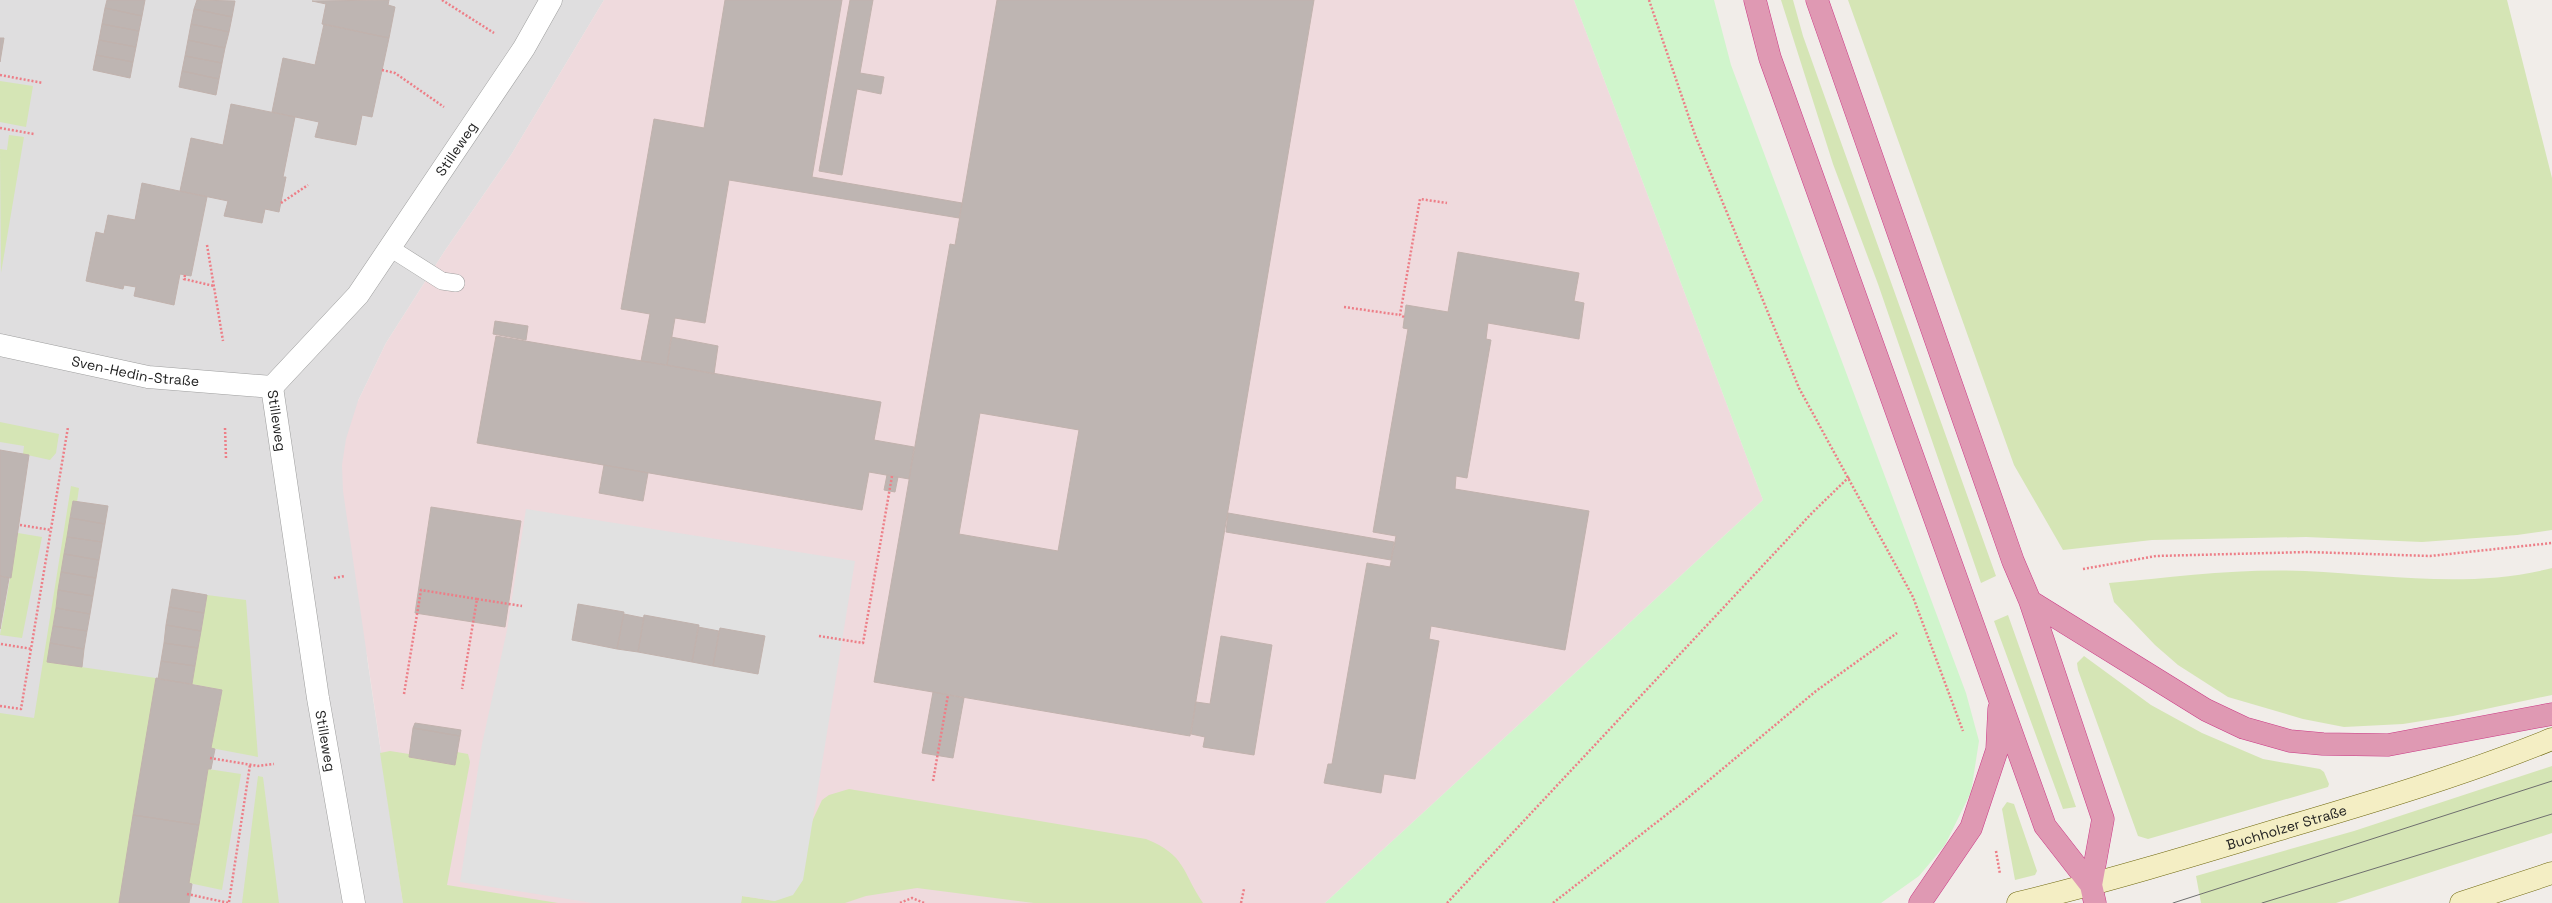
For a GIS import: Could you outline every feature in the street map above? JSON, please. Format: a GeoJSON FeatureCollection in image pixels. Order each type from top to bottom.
{"type":"FeatureCollection","features":[{"type":"Feature","properties":{"kind":"highway"},"geometry":{"type":"LineString","coordinates":[[1755,0],[1770,58],[2045,826],[2093,894]]}},
{"type":"Feature","properties":{"kind":"highway"},"geometry":{"type":"LineString","coordinates":[[1817,0],[2013,561],[2030,601],[2103,819],[2093,894]]}},
{"type":"Feature","properties":{"kind":"highway"},"geometry":{"type":"LineString","coordinates":[[2030,601],[2206,710],[2244,728],[2290,740],[2323,744],[2388,746],[2552,714]]}},
{"type":"Feature","properties":{"kind":"highway"},"geometry":{"type":"LineString","coordinates":[[1920,903],[1970,828],[1997,750],[2000,697]]}},
{"type":"Feature","properties":{"kind":"main road","name":"Buchholzer Straße"},"geometry":{"type":"LineString","coordinates":[[2018,903],[2093,894],[2517,753],[2552,739]]}},
{"type":"Feature","properties":{"kind":"main road"},"geometry":{"type":"LineString","coordinates":[[2461,903],[2552,873]]}},
{"type":"Feature","properties":{"kind":"street","name":"Stilleweg"},"geometry":{"type":"LineString","coordinates":[[354,903],[318,698],[272,387],[358,295],[524,48],[551,0]]}},
{"type":"Feature","properties":{"kind":"street","name":"Sven-Hedin-Straße"},"geometry":{"type":"LineString","coordinates":[[0,345],[148,377],[272,387]]}},
{"type":"Feature","properties":{"kind":"lane"},"geometry":{"type":"LineString","coordinates":[[390,248],[442,281],[456,283]]}},
{"type":"Feature","properties":{"kind":"path"},"geometry":{"type":"LineString","coordinates":[[442,0],[499,36]]}},
{"type":"Feature","properties":{"kind":"path"},"geometry":{"type":"LineString","coordinates":[[1649,0],[1695,135],[1799,388],[1849,477],[1913,597],[1931,646]]}},
{"type":"Feature","properties":{"kind":"path"},"geometry":{"type":"LineString","coordinates":[[382,70],[395,73],[450,110]]}},
{"type":"Feature","properties":{"kind":"path"},"geometry":{"type":"LineString","coordinates":[[0,75],[43,83]]}},
{"type":"Feature","properties":{"kind":"path"},"geometry":{"type":"LineString","coordinates":[[0,128],[34,134]]}},
{"type":"Feature","properties":{"kind":"path"},"geometry":{"type":"LineString","coordinates":[[281,203],[308,185]]}},
{"type":"Feature","properties":{"kind":"path"},"geometry":{"type":"LineString","coordinates":[[1400,315],[1420,198],[1447,203]]}},
{"type":"Feature","properties":{"kind":"path"},"geometry":{"type":"LineString","coordinates":[[207,245],[223,341]]}},
{"type":"Feature","properties":{"kind":"path"},"geometry":{"type":"LineString","coordinates":[[185,275],[184,279],[214,286]]}},
{"type":"Feature","properties":{"kind":"path"},"geometry":{"type":"LineString","coordinates":[[1344,307],[1400,315],[1404,317]]}},
{"type":"Feature","properties":{"kind":"path"},"geometry":{"type":"LineString","coordinates":[[0,706],[21,709],[68,427]]}},
{"type":"Feature","properties":{"kind":"path"},"geometry":{"type":"LineString","coordinates":[[225,428],[226,458]]}},
{"type":"Feature","properties":{"kind":"path"},"geometry":{"type":"LineString","coordinates":[[819,636],[863,643],[892,476]]}},
{"type":"Feature","properties":{"kind":"path"},"geometry":{"type":"LineString","coordinates":[[1447,903],[1806,519],[1849,477]]}},
{"type":"Feature","properties":{"kind":"path"},"geometry":{"type":"LineString","coordinates":[[20,525],[51,530]]}},
{"type":"Feature","properties":{"kind":"path"},"geometry":{"type":"LineString","coordinates":[[2084,569],[2156,556],[2308,552],[2430,556],[2552,543]]}},
{"type":"Feature","properties":{"kind":"path"},"geometry":{"type":"LineString","coordinates":[[334,578],[345,576]]}},
{"type":"Feature","properties":{"kind":"path"},"geometry":{"type":"LineString","coordinates":[[404,694],[422,590],[522,606]]}},
{"type":"Feature","properties":{"kind":"path"},"geometry":{"type":"LineString","coordinates":[[462,689],[477,599]]}},
{"type":"Feature","properties":{"kind":"path"},"geometry":{"type":"LineString","coordinates":[[1553,903],[1684,801],[1816,691],[1897,633]]}},
{"type":"Feature","properties":{"kind":"path"},"geometry":{"type":"LineString","coordinates":[[1,644],[32,649]]}},
{"type":"Feature","properties":{"kind":"path"},"geometry":{"type":"LineString","coordinates":[[933,782],[948,695]]}},
{"type":"Feature","properties":{"kind":"path"},"geometry":{"type":"LineString","coordinates":[[210,758],[250,765],[274,764]]}},
{"type":"Feature","properties":{"kind":"path"},"geometry":{"type":"LineString","coordinates":[[187,894],[229,902],[250,765]]}},
{"type":"Feature","properties":{"kind":"path"},"geometry":{"type":"LineString","coordinates":[[1241,903],[1244,889]]}},
{"type":"Feature","properties":{"kind":"path"},"geometry":{"type":"LineString","coordinates":[[900,903],[912,898],[924,903]]}},
{"type":"Feature","properties":{"kind":"shaded area"},"geometry":{"type":"Polygon","coordinates":[[[0,0],[604,0],[511,155],[444,252],[386,343],[358,401],[367,657],[403,903],[0,903],[0,0]]]}},
{"type":"Feature","properties":{"kind":"shaded area"},"geometry":{"type":"Polygon","coordinates":[[[604,0],[1574,0],[1763,500],[1325,903],[403,903],[343,491],[342,465],[346,439],[358,401],[386,343],[444,252],[511,155],[604,0]]]}},
{"type":"Feature","properties":{"kind":"shaded area"},"geometry":{"type":"Polygon","coordinates":[[[526,509],[855,561],[803,880],[793,895],[775,901],[742,896],[741,903],[593,903],[460,882],[482,744],[507,630],[526,509]]]}},
{"type":"Feature","properties":{"kind":"green space"},"geometry":{"type":"Polygon","coordinates":[[[1574,0],[1714,0],[1731,65],[1966,693],[1979,741],[1971,792],[1945,845],[1919,876],[1881,903],[1325,903],[1763,500],[1574,0]]]}},
{"type":"Feature","properties":{"kind":"green space"},"geometry":{"type":"Polygon","coordinates":[[[1781,0],[1793,0],[1803,36],[1996,576],[1981,583],[1878,284],[1833,164],[1781,0]]]}},
{"type":"Feature","properties":{"kind":"green space"},"geometry":{"type":"Polygon","coordinates":[[[1848,0],[2507,0],[2552,178],[2552,530],[2517,535],[2422,542],[2306,537],[2152,540],[2063,550],[2014,465],[1848,0]]]}},
{"type":"Feature","properties":{"kind":"green space"},"geometry":{"type":"Polygon","coordinates":[[[0,81],[33,86],[26,127],[0,122],[0,81]]]}},
{"type":"Feature","properties":{"kind":"green space"},"geometry":{"type":"Polygon","coordinates":[[[9,135],[24,137],[1,273],[0,149],[7,150],[9,135]]]}},
{"type":"Feature","properties":{"kind":"green space"},"geometry":{"type":"Polygon","coordinates":[[[0,422],[59,434],[56,453],[50,460],[23,454],[24,446],[0,442],[0,422]]]}},
{"type":"Feature","properties":{"kind":"green space"},"geometry":{"type":"Polygon","coordinates":[[[71,486],[79,488],[77,502],[73,501],[47,662],[156,678],[119,903],[0,903],[0,713],[34,718],[71,486]]]}},
{"type":"Feature","properties":{"kind":"green space"},"geometry":{"type":"Polygon","coordinates":[[[18,533],[42,537],[22,638],[0,635],[18,533]]]}},
{"type":"Feature","properties":{"kind":"green space"},"geometry":{"type":"Polygon","coordinates":[[[2552,568],[2552,695],[2453,716],[2403,724],[2344,727],[2303,719],[2228,697],[2178,665],[2155,645],[2114,602],[2109,583],[2207,574],[2281,570],[2429,579],[2491,578],[2552,568]]]}},
{"type":"Feature","properties":{"kind":"green space"},"geometry":{"type":"Polygon","coordinates":[[[207,595],[246,600],[258,757],[211,748],[222,690],[192,684],[207,595]]]}},
{"type":"Feature","properties":{"kind":"green space"},"geometry":{"type":"Polygon","coordinates":[[[2008,615],[2076,807],[2063,809],[1994,621],[2008,615]]]}},
{"type":"Feature","properties":{"kind":"green space"},"geometry":{"type":"Polygon","coordinates":[[[2084,656],[2151,705],[2202,733],[2263,759],[2320,769],[2324,772],[2329,784],[2328,787],[2148,839],[2138,836],[2078,670],[2077,663],[2084,656]]]}},
{"type":"Feature","properties":{"kind":"green space"},"geometry":{"type":"Polygon","coordinates":[[[390,751],[409,754],[409,757],[455,765],[457,752],[468,754],[470,762],[447,885],[558,903],[403,903],[380,753],[390,751]]]}},
{"type":"Feature","properties":{"kind":"green space"},"geometry":{"type":"Polygon","coordinates":[[[2552,766],[2552,833],[2336,903],[2201,903],[2196,876],[2354,831],[2552,766]]]}},
{"type":"Feature","properties":{"kind":"green space"},"geometry":{"type":"Polygon","coordinates":[[[208,769],[241,774],[222,890],[189,883],[208,769]]]}},
{"type":"Feature","properties":{"kind":"green space"},"geometry":{"type":"Polygon","coordinates":[[[258,776],[263,777],[279,903],[242,903],[258,776]]]}},
{"type":"Feature","properties":{"kind":"green space"},"geometry":{"type":"Polygon","coordinates":[[[849,789],[1146,839],[1169,851],[1176,858],[1182,865],[1203,903],[1034,903],[917,888],[866,896],[845,903],[741,903],[742,896],[775,901],[822,800],[829,795],[849,789]]]}},
{"type":"Feature","properties":{"kind":"green space"},"geometry":{"type":"Polygon","coordinates":[[[2007,802],[2014,804],[2037,871],[2035,875],[2015,880],[2002,809],[2007,802]]]}},
{"type":"Feature","properties":{"kind":"building"},"geometry":{"type":"Polygon","coordinates":[[[107,0],[145,0],[142,16],[105,8],[107,0]]]}},
{"type":"Feature","properties":{"kind":"building"},"geometry":{"type":"Polygon","coordinates":[[[197,0],[235,1],[232,17],[194,9],[197,0]]]}},
{"type":"Feature","properties":{"kind":"building"},"geometry":{"type":"Polygon","coordinates":[[[389,0],[388,5],[395,7],[389,38],[322,24],[326,4],[312,1],[389,0]]]}},
{"type":"Feature","properties":{"kind":"building"},"geometry":{"type":"Polygon","coordinates":[[[725,0],[842,0],[812,177],[962,203],[959,218],[729,180],[705,323],[675,318],[667,365],[641,361],[650,314],[621,309],[654,119],[704,128],[725,0]]]}},
{"type":"Feature","properties":{"kind":"building"},"geometry":{"type":"Polygon","coordinates":[[[850,0],[873,0],[860,73],[884,77],[881,94],[857,89],[842,175],[819,171],[850,0]]]}},
{"type":"Feature","properties":{"kind":"building"},"geometry":{"type":"Polygon","coordinates":[[[997,0],[1314,0],[1190,736],[874,682],[950,244],[955,245],[997,0]],[[980,413],[959,534],[1058,551],[1079,430],[980,413]]]}},
{"type":"Feature","properties":{"kind":"building"},"geometry":{"type":"Polygon","coordinates":[[[105,8],[142,16],[139,31],[102,24],[105,8]]]}},
{"type":"Feature","properties":{"kind":"building"},"geometry":{"type":"Polygon","coordinates":[[[194,9],[232,17],[229,32],[191,24],[194,9]]]}},
{"type":"Feature","properties":{"kind":"building"},"geometry":{"type":"Polygon","coordinates":[[[102,24],[139,31],[136,47],[99,40],[102,24]]]}},
{"type":"Feature","properties":{"kind":"building"},"geometry":{"type":"Polygon","coordinates":[[[191,24],[229,32],[225,48],[188,40],[191,24]]]}},
{"type":"Feature","properties":{"kind":"building"},"geometry":{"type":"Polygon","coordinates":[[[324,24],[389,38],[372,117],[362,115],[356,145],[315,137],[319,122],[272,112],[283,58],[315,65],[324,24]]]}},
{"type":"Feature","properties":{"kind":"building"},"geometry":{"type":"Polygon","coordinates":[[[0,38],[4,38],[0,62],[0,38]]]}},
{"type":"Feature","properties":{"kind":"building"},"geometry":{"type":"Polygon","coordinates":[[[99,40],[136,47],[133,62],[96,55],[99,40]]]}},
{"type":"Feature","properties":{"kind":"building"},"geometry":{"type":"Polygon","coordinates":[[[188,40],[225,48],[222,63],[185,56],[188,40]]]}},
{"type":"Feature","properties":{"kind":"building"},"geometry":{"type":"Polygon","coordinates":[[[96,55],[133,62],[130,78],[93,70],[96,55]]]}},
{"type":"Feature","properties":{"kind":"building"},"geometry":{"type":"Polygon","coordinates":[[[185,56],[222,63],[219,79],[182,71],[185,56]]]}},
{"type":"Feature","properties":{"kind":"building"},"geometry":{"type":"Polygon","coordinates":[[[182,71],[219,79],[216,95],[179,87],[182,71]]]}},
{"type":"Feature","properties":{"kind":"building"},"geometry":{"type":"Polygon","coordinates":[[[231,104],[295,117],[283,177],[286,177],[279,212],[265,209],[262,223],[224,216],[228,201],[180,191],[191,138],[223,145],[231,104]]]}},
{"type":"Feature","properties":{"kind":"building"},"geometry":{"type":"Polygon","coordinates":[[[142,183],[207,197],[191,276],[180,274],[174,305],[134,296],[136,287],[124,285],[123,289],[86,281],[96,232],[104,234],[108,215],[135,220],[142,183]]]}},
{"type":"Feature","properties":{"kind":"building"},"geometry":{"type":"Polygon","coordinates":[[[1458,252],[1579,273],[1574,301],[1584,303],[1579,339],[1488,323],[1486,339],[1491,340],[1467,478],[1456,476],[1455,489],[1589,511],[1565,650],[1431,626],[1429,639],[1439,641],[1415,779],[1384,774],[1381,793],[1324,783],[1328,764],[1332,764],[1367,563],[1390,567],[1396,536],[1373,532],[1408,329],[1403,328],[1406,305],[1448,312],[1458,252]]]}},
{"type":"Feature","properties":{"kind":"building"},"geometry":{"type":"Polygon","coordinates":[[[495,321],[528,326],[526,340],[493,334],[495,321]]]}},
{"type":"Feature","properties":{"kind":"building"},"geometry":{"type":"Polygon","coordinates":[[[496,336],[881,402],[874,440],[914,447],[909,479],[869,472],[862,510],[477,443],[496,336]]]}},
{"type":"Feature","properties":{"kind":"building"},"geometry":{"type":"Polygon","coordinates":[[[671,337],[718,346],[714,374],[667,365],[671,337]]]}},
{"type":"Feature","properties":{"kind":"building"},"geometry":{"type":"Polygon","coordinates":[[[0,450],[29,455],[11,578],[0,576],[0,450]]]}},
{"type":"Feature","properties":{"kind":"building"},"geometry":{"type":"Polygon","coordinates":[[[604,465],[648,473],[643,501],[599,493],[604,465]]]}},
{"type":"Feature","properties":{"kind":"building"},"geometry":{"type":"Polygon","coordinates":[[[887,475],[898,477],[895,492],[884,490],[887,475]]]}},
{"type":"Feature","properties":{"kind":"building"},"geometry":{"type":"Polygon","coordinates":[[[73,501],[108,506],[105,524],[70,518],[73,501]]]}},
{"type":"Feature","properties":{"kind":"building"},"geometry":{"type":"Polygon","coordinates":[[[431,507],[521,521],[505,627],[415,613],[431,507]]]}},
{"type":"Feature","properties":{"kind":"building"},"geometry":{"type":"Polygon","coordinates":[[[1228,513],[1394,542],[1391,560],[1226,532],[1228,513]]]}},
{"type":"Feature","properties":{"kind":"building"},"geometry":{"type":"Polygon","coordinates":[[[70,518],[105,524],[102,542],[67,537],[70,518]]]}},
{"type":"Feature","properties":{"kind":"building"},"geometry":{"type":"Polygon","coordinates":[[[67,537],[102,542],[99,560],[64,554],[67,537]]]}},
{"type":"Feature","properties":{"kind":"building"},"geometry":{"type":"Polygon","coordinates":[[[64,554],[99,560],[96,578],[61,572],[64,554]]]}},
{"type":"Feature","properties":{"kind":"building"},"geometry":{"type":"Polygon","coordinates":[[[61,572],[96,578],[93,596],[58,590],[61,572]]]}},
{"type":"Feature","properties":{"kind":"building"},"geometry":{"type":"Polygon","coordinates":[[[0,576],[9,578],[0,629],[0,576]]]}},
{"type":"Feature","properties":{"kind":"building"},"geometry":{"type":"Polygon","coordinates":[[[172,589],[207,595],[204,613],[169,607],[172,589]]]}},
{"type":"Feature","properties":{"kind":"building"},"geometry":{"type":"Polygon","coordinates":[[[58,590],[93,596],[90,614],[56,608],[58,590]]]}},
{"type":"Feature","properties":{"kind":"building"},"geometry":{"type":"Polygon","coordinates":[[[578,604],[624,612],[617,649],[572,640],[578,604]]]}},
{"type":"Feature","properties":{"kind":"building"},"geometry":{"type":"Polygon","coordinates":[[[169,607],[204,613],[201,631],[166,625],[169,607]]]}},
{"type":"Feature","properties":{"kind":"building"},"geometry":{"type":"Polygon","coordinates":[[[56,608],[90,614],[87,631],[53,626],[56,608]]]}},
{"type":"Feature","properties":{"kind":"building"},"geometry":{"type":"Polygon","coordinates":[[[624,614],[644,618],[638,652],[617,649],[624,614]]]}},
{"type":"Feature","properties":{"kind":"building"},"geometry":{"type":"Polygon","coordinates":[[[644,615],[699,625],[692,662],[638,652],[644,615]]]}},
{"type":"Feature","properties":{"kind":"building"},"geometry":{"type":"Polygon","coordinates":[[[166,625],[201,631],[198,648],[164,643],[166,625]]]}},
{"type":"Feature","properties":{"kind":"building"},"geometry":{"type":"Polygon","coordinates":[[[53,626],[87,631],[84,649],[50,643],[53,626]]]}},
{"type":"Feature","properties":{"kind":"building"},"geometry":{"type":"Polygon","coordinates":[[[698,627],[719,631],[713,666],[692,662],[698,627]]]}},
{"type":"Feature","properties":{"kind":"building"},"geometry":{"type":"Polygon","coordinates":[[[720,628],[765,636],[758,674],[713,666],[720,628]]]}},
{"type":"Feature","properties":{"kind":"building"},"geometry":{"type":"Polygon","coordinates":[[[1221,636],[1272,645],[1254,755],[1203,747],[1205,737],[1191,734],[1196,702],[1210,704],[1221,636]]]}},
{"type":"Feature","properties":{"kind":"building"},"geometry":{"type":"Polygon","coordinates":[[[50,643],[84,649],[82,667],[47,662],[50,643]]]}},
{"type":"Feature","properties":{"kind":"building"},"geometry":{"type":"Polygon","coordinates":[[[164,643],[198,648],[195,666],[161,661],[164,643]]]}},
{"type":"Feature","properties":{"kind":"building"},"geometry":{"type":"Polygon","coordinates":[[[161,661],[195,666],[192,684],[158,679],[161,661]]]}},
{"type":"Feature","properties":{"kind":"building"},"geometry":{"type":"Polygon","coordinates":[[[156,678],[222,690],[211,748],[215,749],[211,769],[208,769],[199,825],[133,815],[156,678]]]}},
{"type":"Feature","properties":{"kind":"building"},"geometry":{"type":"Polygon","coordinates":[[[933,692],[964,698],[953,758],[922,753],[933,692]]]}},
{"type":"Feature","properties":{"kind":"building"},"geometry":{"type":"Polygon","coordinates":[[[415,723],[461,730],[460,736],[413,728],[415,723]]]}},
{"type":"Feature","properties":{"kind":"building"},"geometry":{"type":"Polygon","coordinates":[[[413,728],[460,736],[455,765],[409,757],[413,728]]]}},
{"type":"Feature","properties":{"kind":"building"},"geometry":{"type":"Polygon","coordinates":[[[133,815],[199,825],[189,883],[192,884],[189,903],[119,903],[133,815]]]}},
{"type":"Feature","properties":{"kind":"tram line"},"geometry":{"type":"LineString","coordinates":[[2173,903],[2552,781]]}},
{"type":"Feature","properties":{"kind":"tram line"},"geometry":{"type":"LineString","coordinates":[[2262,903],[2552,814]]}}]}
